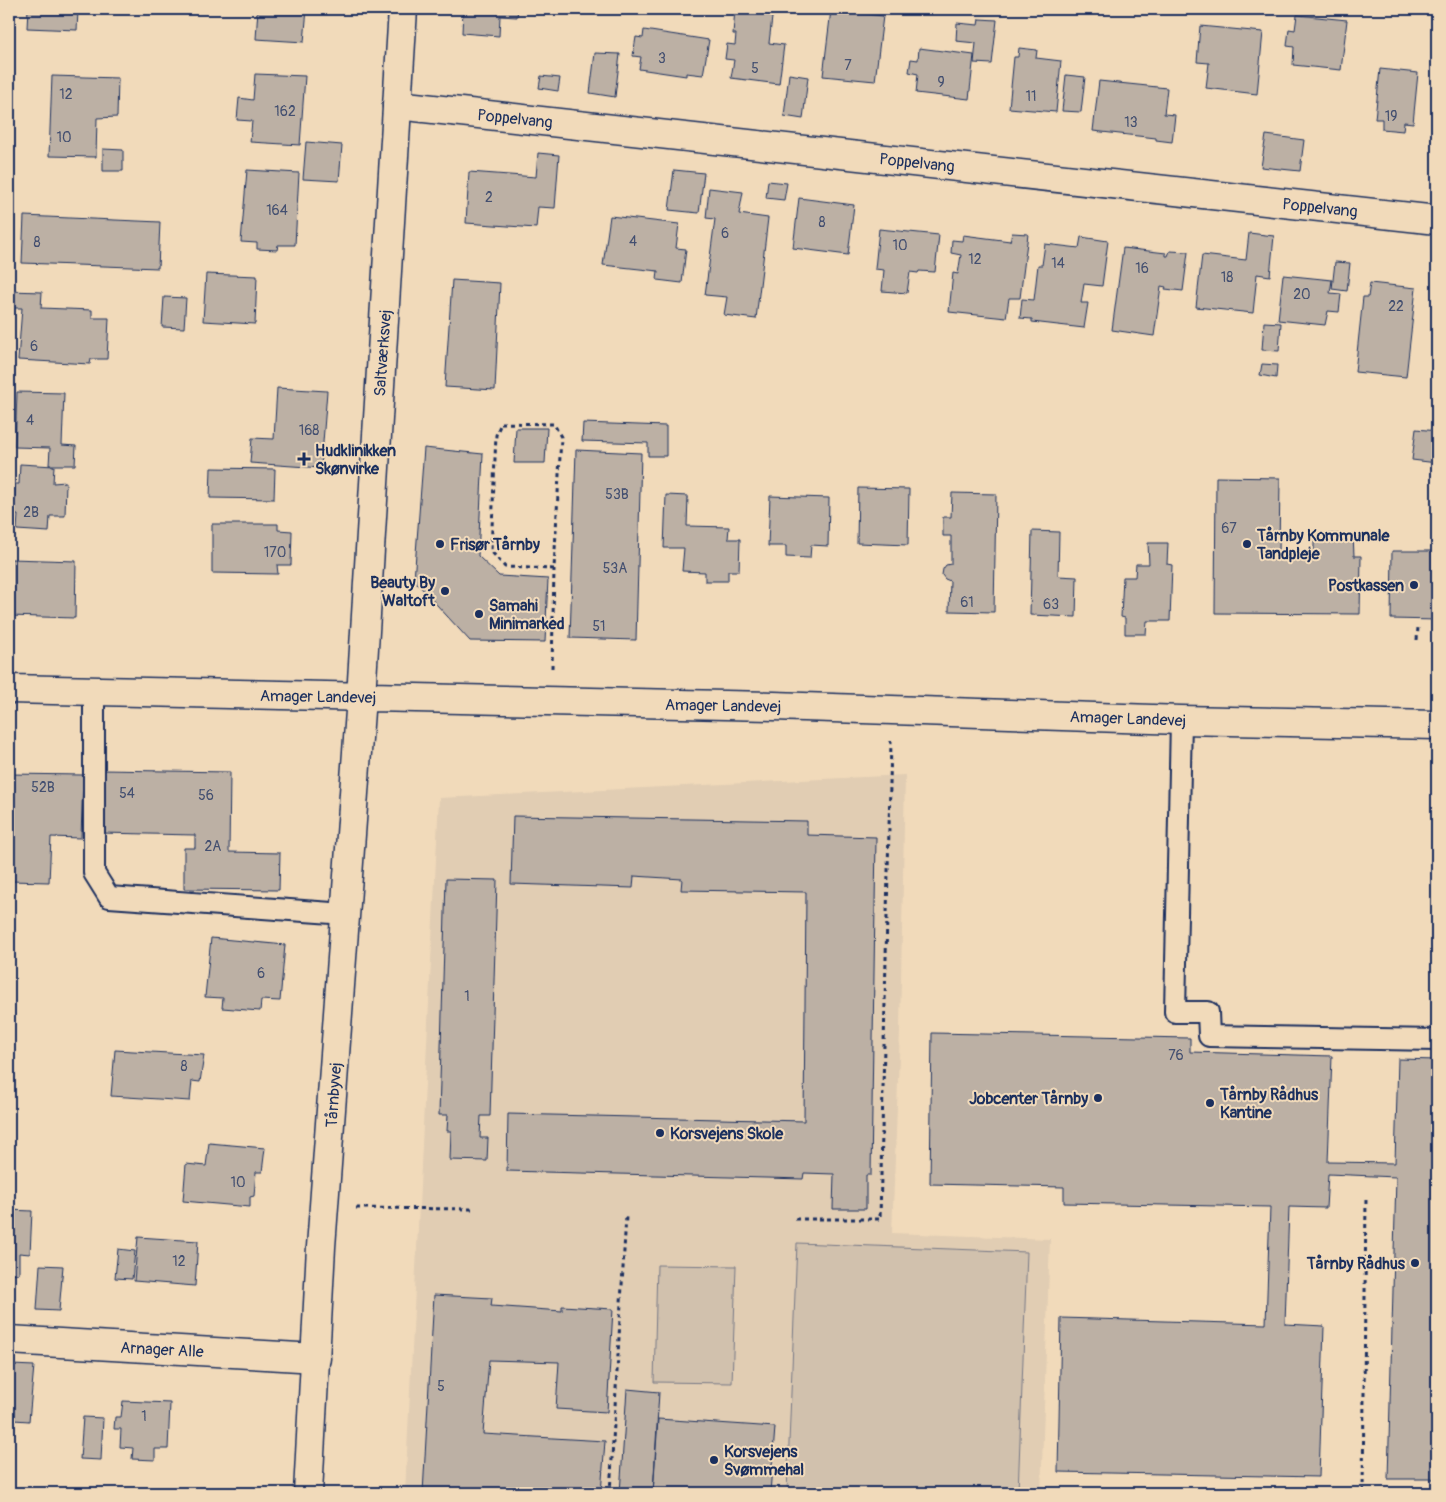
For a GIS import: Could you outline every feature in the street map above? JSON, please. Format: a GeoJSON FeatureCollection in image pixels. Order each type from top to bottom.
{"type":"FeatureCollection","features":[{"type":"Feature","properties":{"kind":"street","name":"Saltværksvej"},"geometry":{"type":"LineString","coordinates":[[362,697],[403,9]]}},
{"type":"Feature","properties":{"kind":"street","name":"Poppelvang"},"geometry":{"type":"LineString","coordinates":[[397,105],[1437,220]]}},
{"type":"Feature","properties":{"kind":"street","name":"Amager Landevej"},"geometry":{"type":"LineString","coordinates":[[9,689],[774,706],[1181,720],[1437,725]]}},
{"type":"Feature","properties":{"kind":"street","name":"Tårnbyvej"},"geometry":{"type":"LineString","coordinates":[[308,1493],[325,1208],[362,697]]}},
{"type":"Feature","properties":{"kind":"street","name":"Arnager Alle"},"geometry":{"type":"LineString","coordinates":[[9,1340],[316,1358]]}},
{"type":"Feature","properties":{"kind":"lane"},"geometry":{"type":"LineString","coordinates":[[94,691],[94,873],[109,897],[346,914]]}},
{"type":"Feature","properties":{"kind":"lane"},"geometry":{"type":"LineString","coordinates":[[1181,720],[1175,1012],[1208,1012],[1209,1036],[1437,1040]]}},
{"type":"Feature","properties":{"kind":"path"},"geometry":{"type":"LineString","coordinates":[[551,702],[554,569],[561,437],[554,424],[501,423],[496,435],[491,551],[505,567],[554,569]]}},
{"type":"Feature","properties":{"kind":"path"},"geometry":{"type":"LineString","coordinates":[[1417,640],[1418,627]]}},
{"type":"Feature","properties":{"kind":"path"},"geometry":{"type":"LineString","coordinates":[[795,1219],[880,1219],[892,711]]}},
{"type":"Feature","properties":{"kind":"path"},"geometry":{"type":"LineString","coordinates":[[1362,1492],[1366,1197]]}},
{"type":"Feature","properties":{"kind":"path"},"geometry":{"type":"LineString","coordinates":[[325,1208],[476,1209]]}},
{"type":"Feature","properties":{"kind":"path"},"geometry":{"type":"LineString","coordinates":[[610,1493],[626,1216]]}},
{"type":"Feature","properties":{"kind":"shaded area","name":"Korsvejens Skole"},"geometry":{"type":"Polygon","coordinates":[[[905,775],[900,1032],[892,1233],[1050,1239],[1041,1493],[405,1493],[439,798],[905,775]]]}},
{"type":"Feature","properties":{"kind":"shaded area"},"geometry":{"type":"Polygon","coordinates":[[[797,1243],[1027,1252],[1018,1493],[787,1493],[797,1243]]]}},
{"type":"Feature","properties":{"kind":"shaded area"},"geometry":{"type":"Polygon","coordinates":[[[657,1265],[736,1266],[732,1383],[654,1382],[657,1265]]]}},
{"type":"Feature","properties":{"kind":"building"},"geometry":{"type":"Polygon","coordinates":[[[28,9],[78,11],[77,30],[27,28],[28,9]]]}},
{"type":"Feature","properties":{"kind":"building"},"geometry":{"type":"Polygon","coordinates":[[[258,9],[307,9],[304,42],[256,39],[258,9]]]}},
{"type":"Feature","properties":{"kind":"building"},"geometry":{"type":"Polygon","coordinates":[[[463,9],[518,9],[517,17],[500,16],[499,36],[462,33],[463,9]]]}},
{"type":"Feature","properties":{"kind":"building"},"geometry":{"type":"Polygon","coordinates":[[[735,9],[773,9],[769,43],[784,45],[779,84],[731,78],[734,60],[725,59],[727,44],[735,45],[736,34],[733,34],[735,9]]]}},
{"type":"Feature","properties":{"kind":"building"},"geometry":{"type":"Polygon","coordinates":[[[831,10],[883,16],[875,81],[823,76],[831,10]]]}},
{"type":"Feature","properties":{"kind":"building"},"geometry":{"type":"Polygon","coordinates":[[[1297,15],[1347,20],[1341,70],[1293,65],[1294,47],[1287,46],[1289,29],[1295,30],[1297,15]]]}},
{"type":"Feature","properties":{"kind":"building"},"geometry":{"type":"Polygon","coordinates":[[[979,19],[997,20],[992,64],[974,63],[976,43],[956,41],[957,23],[978,25],[979,19]]]}},
{"type":"Feature","properties":{"kind":"building"},"geometry":{"type":"Polygon","coordinates":[[[1200,26],[1263,32],[1257,94],[1206,88],[1209,63],[1197,62],[1200,26]]]}},
{"type":"Feature","properties":{"kind":"building"},"geometry":{"type":"Polygon","coordinates":[[[644,30],[709,40],[703,75],[686,73],[686,76],[639,69],[641,57],[633,56],[636,37],[643,38],[644,30]]]}},
{"type":"Feature","properties":{"kind":"building"},"geometry":{"type":"Polygon","coordinates":[[[919,48],[974,55],[969,99],[916,93],[918,74],[909,72],[911,59],[918,60],[919,48]]]}},
{"type":"Feature","properties":{"kind":"building"},"geometry":{"type":"Polygon","coordinates":[[[1019,48],[1037,50],[1036,58],[1061,61],[1056,112],[1009,108],[1014,57],[1018,57],[1019,48]]]}},
{"type":"Feature","properties":{"kind":"building"},"geometry":{"type":"Polygon","coordinates":[[[595,53],[620,54],[615,97],[590,93],[595,53]]]}},
{"type":"Feature","properties":{"kind":"building"},"geometry":{"type":"Polygon","coordinates":[[[1380,69],[1418,73],[1413,123],[1404,122],[1403,131],[1382,129],[1382,119],[1375,119],[1380,69]]]}},
{"type":"Feature","properties":{"kind":"building"},"geometry":{"type":"Polygon","coordinates":[[[255,74],[305,76],[300,145],[250,142],[252,121],[237,120],[239,98],[253,100],[255,74]]]}},
{"type":"Feature","properties":{"kind":"building"},"geometry":{"type":"Polygon","coordinates":[[[789,74],[808,77],[803,119],[784,116],[789,74]]]}},
{"type":"Feature","properties":{"kind":"building"},"geometry":{"type":"Polygon","coordinates":[[[1066,75],[1085,77],[1081,112],[1062,111],[1066,75]]]}},
{"type":"Feature","properties":{"kind":"building"},"geometry":{"type":"Polygon","coordinates":[[[52,76],[118,78],[117,117],[97,118],[96,157],[49,156],[52,76]]]}},
{"type":"Feature","properties":{"kind":"building"},"geometry":{"type":"Polygon","coordinates":[[[541,76],[560,78],[558,91],[539,88],[541,76]]]}},
{"type":"Feature","properties":{"kind":"building"},"geometry":{"type":"Polygon","coordinates":[[[1099,81],[1167,88],[1164,114],[1175,115],[1172,142],[1156,140],[1156,138],[1093,131],[1099,81]]]}},
{"type":"Feature","properties":{"kind":"building"},"geometry":{"type":"Polygon","coordinates":[[[1266,135],[1304,140],[1300,171],[1261,167],[1266,135]]]}},
{"type":"Feature","properties":{"kind":"building"},"geometry":{"type":"Polygon","coordinates":[[[306,142],[342,145],[339,181],[303,179],[306,142]]]}},
{"type":"Feature","properties":{"kind":"building"},"geometry":{"type":"Polygon","coordinates":[[[103,149],[123,150],[123,171],[103,171],[103,149]]]}},
{"type":"Feature","properties":{"kind":"building"},"geometry":{"type":"Polygon","coordinates":[[[538,153],[559,155],[555,208],[538,207],[536,228],[466,223],[469,172],[536,177],[538,153]]]}},
{"type":"Feature","properties":{"kind":"building"},"geometry":{"type":"Polygon","coordinates":[[[247,170],[299,173],[295,245],[278,245],[277,250],[257,249],[257,243],[241,242],[247,170]]]}},
{"type":"Feature","properties":{"kind":"building"},"geometry":{"type":"Polygon","coordinates":[[[674,170],[704,173],[699,213],[669,210],[674,170]]]}},
{"type":"Feature","properties":{"kind":"building"},"geometry":{"type":"Polygon","coordinates":[[[768,181],[787,183],[784,200],[766,198],[768,181]]]}},
{"type":"Feature","properties":{"kind":"building"},"geometry":{"type":"Polygon","coordinates":[[[709,188],[743,192],[739,214],[768,218],[756,319],[724,315],[727,297],[705,295],[715,219],[706,218],[709,188]]]}},
{"type":"Feature","properties":{"kind":"building"},"geometry":{"type":"Polygon","coordinates":[[[799,198],[854,205],[848,255],[793,248],[799,198]]]}},
{"type":"Feature","properties":{"kind":"building"},"geometry":{"type":"Polygon","coordinates":[[[24,216],[160,222],[158,268],[22,263],[24,216]]]}},
{"type":"Feature","properties":{"kind":"building"},"geometry":{"type":"Polygon","coordinates":[[[610,216],[679,224],[676,248],[686,249],[682,283],[657,280],[658,271],[603,265],[610,216]]]}},
{"type":"Feature","properties":{"kind":"building"},"geometry":{"type":"Polygon","coordinates":[[[879,229],[939,235],[935,272],[910,272],[907,293],[882,291],[884,270],[875,269],[879,229]]]}},
{"type":"Feature","properties":{"kind":"building"},"geometry":{"type":"Polygon","coordinates":[[[1012,233],[1028,234],[1020,298],[1009,298],[1006,318],[949,312],[953,273],[958,274],[961,255],[951,253],[952,240],[962,241],[963,235],[1010,241],[1012,233]]]}},
{"type":"Feature","properties":{"kind":"building"},"geometry":{"type":"Polygon","coordinates":[[[1249,233],[1274,236],[1270,276],[1257,274],[1253,313],[1196,307],[1202,255],[1246,260],[1249,233]]]}},
{"type":"Feature","properties":{"kind":"building"},"geometry":{"type":"Polygon","coordinates":[[[1081,237],[1108,241],[1102,286],[1084,284],[1081,303],[1088,303],[1084,328],[1032,322],[1032,319],[1020,318],[1022,299],[1034,300],[1038,265],[1042,265],[1045,244],[1079,248],[1081,237]]]}},
{"type":"Feature","properties":{"kind":"building"},"geometry":{"type":"Polygon","coordinates":[[[1123,248],[1166,253],[1166,256],[1168,256],[1170,251],[1188,252],[1183,291],[1165,289],[1166,287],[1161,286],[1154,336],[1112,330],[1123,248]]]}},
{"type":"Feature","properties":{"kind":"building"},"geometry":{"type":"Polygon","coordinates":[[[1335,262],[1350,263],[1347,291],[1332,289],[1335,262]]]}},
{"type":"Feature","properties":{"kind":"building"},"geometry":{"type":"Polygon","coordinates":[[[206,274],[257,276],[255,324],[203,321],[206,274]]]}},
{"type":"Feature","properties":{"kind":"building"},"geometry":{"type":"Polygon","coordinates":[[[1283,275],[1332,280],[1330,293],[1341,294],[1339,312],[1328,311],[1325,325],[1278,320],[1283,275]]]}},
{"type":"Feature","properties":{"kind":"building"},"geometry":{"type":"Polygon","coordinates":[[[452,280],[500,283],[495,390],[445,387],[452,280]]]}},
{"type":"Feature","properties":{"kind":"building"},"geometry":{"type":"Polygon","coordinates":[[[1370,283],[1416,288],[1406,377],[1355,372],[1363,297],[1368,297],[1370,283]]]}},
{"type":"Feature","properties":{"kind":"building"},"geometry":{"type":"Polygon","coordinates":[[[9,291],[42,292],[41,308],[92,310],[92,318],[109,318],[107,359],[91,359],[90,364],[18,360],[22,308],[9,308],[9,291]]]}},
{"type":"Feature","properties":{"kind":"building"},"geometry":{"type":"Polygon","coordinates":[[[164,297],[186,298],[184,328],[162,327],[164,297]]]}},
{"type":"Feature","properties":{"kind":"building"},"geometry":{"type":"Polygon","coordinates":[[[1264,322],[1281,323],[1279,351],[1262,350],[1264,322]]]}},
{"type":"Feature","properties":{"kind":"building"},"geometry":{"type":"Polygon","coordinates":[[[1262,364],[1277,365],[1276,378],[1260,375],[1262,364]]]}},
{"type":"Feature","properties":{"kind":"building"},"geometry":{"type":"Polygon","coordinates":[[[277,388],[327,391],[321,468],[250,463],[252,438],[274,439],[277,388]]]}},
{"type":"Feature","properties":{"kind":"building"},"geometry":{"type":"Polygon","coordinates":[[[17,392],[64,393],[62,445],[76,446],[75,465],[49,465],[50,448],[15,447],[17,392]]]}},
{"type":"Feature","properties":{"kind":"building"},"geometry":{"type":"Polygon","coordinates":[[[583,423],[666,426],[666,456],[648,456],[648,443],[582,441],[583,423]]]}},
{"type":"Feature","properties":{"kind":"building"},"geometry":{"type":"Polygon","coordinates":[[[516,428],[547,428],[545,463],[514,463],[516,428]]]}},
{"type":"Feature","properties":{"kind":"building"},"geometry":{"type":"Polygon","coordinates":[[[1416,429],[1437,431],[1437,463],[1412,460],[1416,429]]]}},
{"type":"Feature","properties":{"kind":"building"},"geometry":{"type":"Polygon","coordinates":[[[424,448],[483,454],[478,556],[499,576],[548,579],[545,642],[470,641],[414,580],[424,448]]]}},
{"type":"Feature","properties":{"kind":"building"},"geometry":{"type":"Polygon","coordinates":[[[576,450],[641,453],[636,640],[570,638],[576,450]]]}},
{"type":"Feature","properties":{"kind":"building"},"geometry":{"type":"Polygon","coordinates":[[[20,464],[54,466],[53,483],[66,482],[65,516],[50,516],[49,532],[17,530],[18,515],[14,515],[15,484],[19,484],[20,464]]]}},
{"type":"Feature","properties":{"kind":"building"},"geometry":{"type":"Polygon","coordinates":[[[211,468],[275,469],[274,499],[210,498],[211,468]]]}},
{"type":"Feature","properties":{"kind":"building","name":"Tårnby Kommunale Tandpleje"},"geometry":{"type":"Polygon","coordinates":[[[1216,477],[1280,478],[1279,554],[1314,555],[1314,534],[1353,534],[1354,556],[1361,556],[1360,614],[1215,613],[1216,477]]]}},
{"type":"Feature","properties":{"kind":"building"},"geometry":{"type":"Polygon","coordinates":[[[858,488],[909,489],[908,545],[857,543],[858,488]]]}},
{"type":"Feature","properties":{"kind":"building"},"geometry":{"type":"Polygon","coordinates":[[[952,493],[996,494],[994,612],[949,611],[950,581],[942,575],[946,565],[951,564],[951,536],[943,536],[943,517],[951,517],[952,493]]]}},
{"type":"Feature","properties":{"kind":"building"},"geometry":{"type":"Polygon","coordinates":[[[666,495],[688,496],[687,526],[729,527],[728,539],[740,539],[739,571],[728,571],[728,581],[705,581],[705,572],[682,571],[684,548],[664,548],[666,495]]]}},
{"type":"Feature","properties":{"kind":"building"},"geometry":{"type":"Polygon","coordinates":[[[770,496],[829,498],[828,546],[811,545],[810,558],[786,557],[786,546],[768,546],[770,496]]]}},
{"type":"Feature","properties":{"kind":"building"},"geometry":{"type":"Polygon","coordinates":[[[212,524],[278,524],[278,530],[292,531],[291,565],[277,565],[278,574],[212,573],[212,524]]]}},
{"type":"Feature","properties":{"kind":"building"},"geometry":{"type":"Polygon","coordinates":[[[1032,531],[1059,532],[1058,576],[1077,577],[1076,617],[1030,615],[1032,531]]]}},
{"type":"Feature","properties":{"kind":"building"},"geometry":{"type":"Polygon","coordinates":[[[1148,543],[1168,543],[1167,564],[1172,565],[1170,621],[1147,621],[1146,634],[1125,634],[1125,618],[1121,617],[1123,577],[1135,577],[1136,564],[1149,564],[1148,543]]]}},
{"type":"Feature","properties":{"kind":"building","name":"Postkassen"},"geometry":{"type":"Polygon","coordinates":[[[1392,551],[1437,551],[1437,620],[1391,619],[1392,551]]]}},
{"type":"Feature","properties":{"kind":"building"},"geometry":{"type":"Polygon","coordinates":[[[11,559],[76,561],[75,618],[9,616],[11,559]]]}},
{"type":"Feature","properties":{"kind":"building"},"geometry":{"type":"Polygon","coordinates":[[[102,770],[230,772],[229,852],[280,853],[279,890],[184,889],[184,848],[195,848],[195,835],[101,833],[102,770]]]}},
{"type":"Feature","properties":{"kind":"building"},"geometry":{"type":"Polygon","coordinates":[[[9,774],[83,775],[81,838],[51,837],[49,882],[9,881],[9,774]]]}},
{"type":"Feature","properties":{"kind":"building"},"geometry":{"type":"Polygon","coordinates":[[[513,816],[807,821],[807,835],[876,837],[871,1175],[866,1175],[866,1209],[833,1209],[834,1174],[804,1173],[803,1179],[507,1171],[508,1114],[804,1121],[806,892],[681,890],[682,879],[634,876],[633,888],[511,884],[513,816]]]}},
{"type":"Feature","properties":{"kind":"building"},"geometry":{"type":"Polygon","coordinates":[[[446,879],[497,880],[490,1116],[481,1116],[480,1138],[488,1138],[487,1161],[450,1160],[451,1131],[447,1131],[448,1115],[439,1115],[446,879]]]}},
{"type":"Feature","properties":{"kind":"building"},"geometry":{"type":"Polygon","coordinates":[[[211,938],[285,945],[280,1001],[261,1000],[260,1011],[222,1008],[223,998],[205,997],[211,938]]]}},
{"type":"Feature","properties":{"kind":"building","name":"Tårnby Rådhus"},"geometry":{"type":"Polygon","coordinates":[[[932,1033],[1190,1038],[1190,1052],[1332,1056],[1328,1162],[1395,1163],[1398,1059],[1437,1060],[1437,1479],[1388,1479],[1396,1177],[1328,1174],[1326,1208],[1289,1207],[1285,1324],[1324,1326],[1319,1477],[1058,1472],[1061,1318],[1266,1324],[1270,1207],[1064,1203],[1064,1187],[930,1184],[932,1033]]]}},
{"type":"Feature","properties":{"kind":"building"},"geometry":{"type":"Polygon","coordinates":[[[115,1050],[204,1055],[200,1082],[192,1081],[190,1101],[111,1096],[115,1050]]]}},
{"type":"Feature","properties":{"kind":"building"},"geometry":{"type":"Polygon","coordinates":[[[209,1143],[265,1148],[262,1172],[256,1172],[254,1196],[250,1197],[250,1207],[183,1201],[186,1164],[206,1166],[209,1143]]]}},
{"type":"Feature","properties":{"kind":"building"},"geometry":{"type":"Polygon","coordinates":[[[9,1210],[32,1211],[30,1254],[19,1253],[19,1274],[9,1273],[9,1210]]]}},
{"type":"Feature","properties":{"kind":"building"},"geometry":{"type":"Polygon","coordinates":[[[138,1237],[198,1241],[195,1286],[134,1281],[138,1237]]]}},
{"type":"Feature","properties":{"kind":"building"},"geometry":{"type":"Polygon","coordinates":[[[118,1249],[135,1251],[132,1279],[115,1278],[118,1249]]]}},
{"type":"Feature","properties":{"kind":"building"},"geometry":{"type":"Polygon","coordinates":[[[40,1265],[63,1266],[59,1311],[37,1310],[40,1265]]]}},
{"type":"Feature","properties":{"kind":"building"},"geometry":{"type":"Polygon","coordinates":[[[434,1295],[492,1298],[491,1306],[562,1311],[562,1306],[613,1309],[607,1412],[556,1409],[559,1362],[489,1360],[483,1434],[605,1441],[601,1493],[423,1493],[434,1295]]]}},
{"type":"Feature","properties":{"kind":"building"},"geometry":{"type":"Polygon","coordinates":[[[12,1365],[34,1366],[29,1421],[14,1420],[14,1417],[9,1416],[12,1365]]]}},
{"type":"Feature","properties":{"kind":"building"},"geometry":{"type":"Polygon","coordinates":[[[627,1389],[659,1392],[653,1493],[620,1493],[627,1389]]]}},
{"type":"Feature","properties":{"kind":"building"},"geometry":{"type":"Polygon","coordinates":[[[123,1401],[170,1403],[168,1449],[155,1449],[155,1460],[132,1459],[133,1448],[120,1447],[121,1429],[114,1429],[115,1417],[121,1417],[123,1401]]]}},
{"type":"Feature","properties":{"kind":"building"},"geometry":{"type":"Polygon","coordinates":[[[9,1416],[14,1417],[9,1475],[9,1416]]]}},
{"type":"Feature","properties":{"kind":"building"},"geometry":{"type":"Polygon","coordinates":[[[83,1417],[103,1418],[101,1460],[80,1459],[83,1417]]]}},
{"type":"Feature","properties":{"kind":"building","name":"Korsvejens Svømmehal"},"geometry":{"type":"Polygon","coordinates":[[[658,1419],[775,1427],[770,1493],[653,1493],[658,1419]]]}},
{"type":"Feature","properties":{"kind":"place","name":"Hudklinikken Skønvirke"},"geometry":{"type":"Point","coordinates":[304,459]}},
{"type":"Feature","properties":{"kind":"place","name":"Frisør Tårnby"},"geometry":{"type":"Point","coordinates":[440,544]}},
{"type":"Feature","properties":{"kind":"place","name":"Tårnby Kommunale Tandpleje"},"geometry":{"type":"Point","coordinates":[1247,544]}},
{"type":"Feature","properties":{"kind":"place","name":"Postkassen"},"geometry":{"type":"Point","coordinates":[1414,585]}},
{"type":"Feature","properties":{"kind":"place","name":"Beauty By Waltoft"},"geometry":{"type":"Point","coordinates":[445,591]}},
{"type":"Feature","properties":{"kind":"place","name":"Samahi Minimarked"},"geometry":{"type":"Point","coordinates":[479,614]}},
{"type":"Feature","properties":{"kind":"place","name":"Jobcenter Tårnby"},"geometry":{"type":"Point","coordinates":[1098,1098]}},
{"type":"Feature","properties":{"kind":"place","name":"Tårnby Rådhus Kantine"},"geometry":{"type":"Point","coordinates":[1210,1103]}},
{"type":"Feature","properties":{"kind":"place","name":"Korsvejens Skole"},"geometry":{"type":"Point","coordinates":[660,1133]}},
{"type":"Feature","properties":{"kind":"place","name":"Tårnby Rådhus"},"geometry":{"type":"Point","coordinates":[1415,1263]}},
{"type":"Feature","properties":{"kind":"place","name":"Korsvejens Svømmehal"},"geometry":{"type":"Point","coordinates":[714,1460]}}]}
